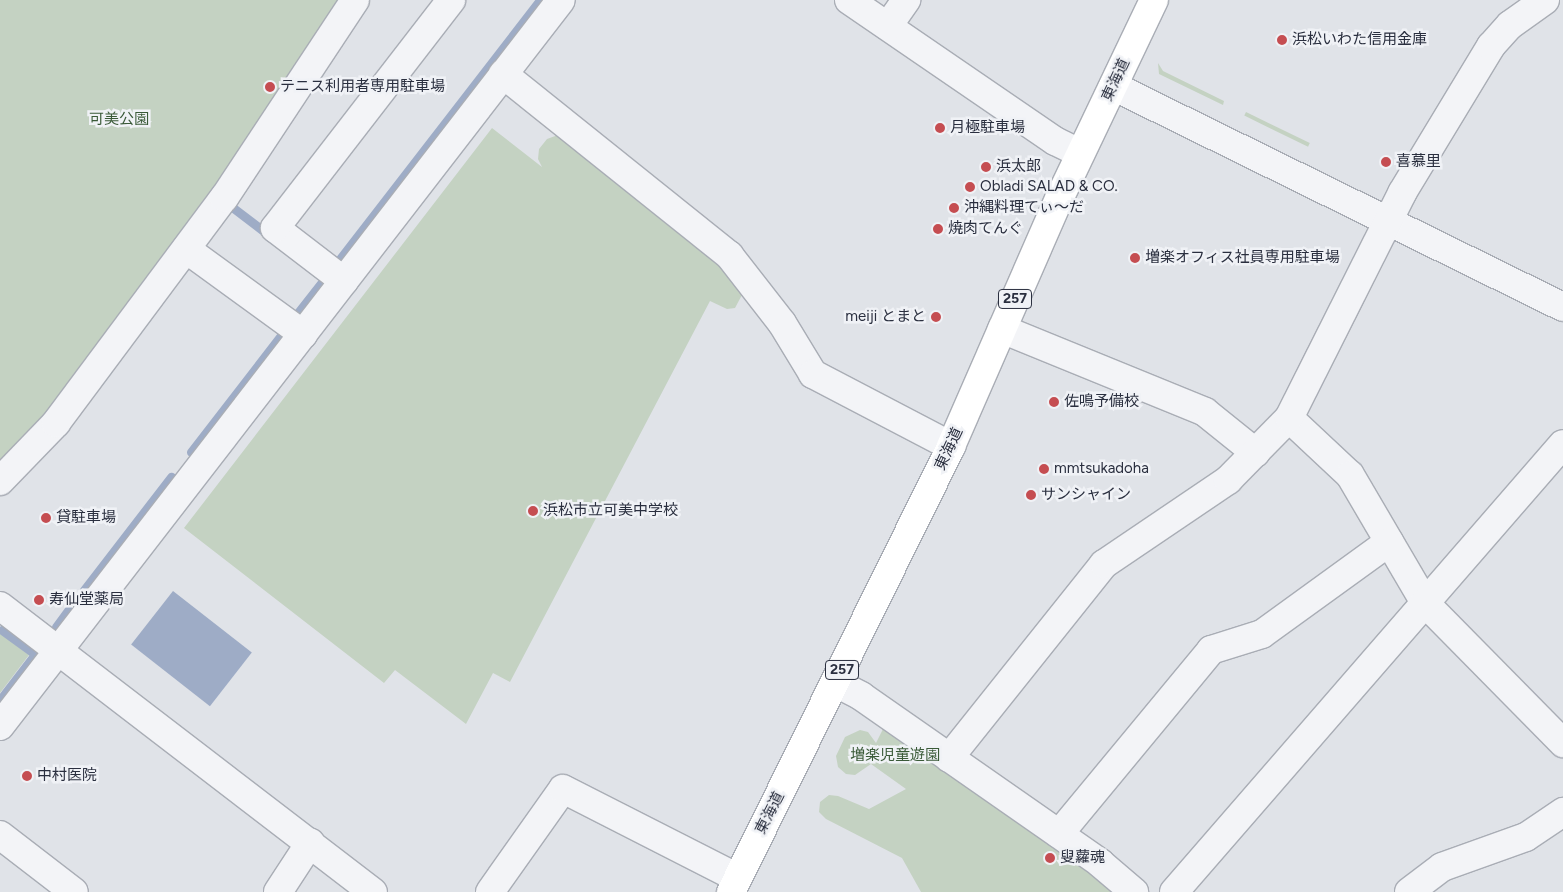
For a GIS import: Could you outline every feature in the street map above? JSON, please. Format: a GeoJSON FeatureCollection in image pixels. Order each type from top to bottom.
{"type":"FeatureCollection","features":[{"type":"Feature","properties":{"kind":"highway","name":"東海道"},"geometry":{"type":"LineString","coordinates":[[734,885],[836,683],[950,446],[1080,153],[1154,0]]}},
{"type":"Feature","properties":{"kind":"street"},"geometry":{"type":"LineString","coordinates":[[0,481],[56,422],[230,190],[355,0]]}},
{"type":"Feature","properties":{"kind":"street"},"geometry":{"type":"LineString","coordinates":[[344,281],[275,228],[451,0]]}},
{"type":"Feature","properties":{"kind":"street"},"geometry":{"type":"LineString","coordinates":[[0,726],[561,0]]}},
{"type":"Feature","properties":{"kind":"street"},"geometry":{"type":"LineString","coordinates":[[849,0],[1055,141],[1080,153]]}},
{"type":"Feature","properties":{"kind":"street"},"geometry":{"type":"LineString","coordinates":[[888,26],[906,0]]}},
{"type":"Feature","properties":{"kind":"street"},"geometry":{"type":"LineString","coordinates":[[949,758],[1104,564],[1228,480],[1289,418],[1387,220],[1500,34],[1545,0]]}},
{"type":"Feature","properties":{"kind":"street"},"geometry":{"type":"LineString","coordinates":[[503,74],[729,255],[782,323],[813,374],[950,446]]}},
{"type":"Feature","properties":{"kind":"street"},"geometry":{"type":"LineString","coordinates":[[1113,86],[1563,307]]}},
{"type":"Feature","properties":{"kind":"street"},"geometry":{"type":"LineString","coordinates":[[186,249],[303,334]]}},
{"type":"Feature","properties":{"kind":"street"},"geometry":{"type":"LineString","coordinates":[[1002,329],[1205,412],[1256,453]]}},
{"type":"Feature","properties":{"kind":"street"},"geometry":{"type":"LineString","coordinates":[[1289,418],[1350,475],[1424,604],[1563,742]]}},
{"type":"Feature","properties":{"kind":"street"},"geometry":{"type":"LineString","coordinates":[[1174,892],[1563,444]]}},
{"type":"Feature","properties":{"kind":"street"},"geometry":{"type":"LineString","coordinates":[[1059,834],[1211,650],[1262,634],[1390,542]]}},
{"type":"Feature","properties":{"kind":"street"},"geometry":{"type":"LineString","coordinates":[[0,606],[60,649],[373,892]]}},
{"type":"Feature","properties":{"kind":"street"},"geometry":{"type":"LineString","coordinates":[[836,683],[861,696],[1059,834],[1134,892]]}},
{"type":"Feature","properties":{"kind":"street"},"geometry":{"type":"LineString","coordinates":[[490,892],[563,789],[734,885]]}},
{"type":"Feature","properties":{"kind":"street"},"geometry":{"type":"LineString","coordinates":[[1409,892],[1442,867],[1526,836],[1563,812]]}},
{"type":"Feature","properties":{"kind":"street"},"geometry":{"type":"LineString","coordinates":[[0,835],[74,892]]}},
{"type":"Feature","properties":{"kind":"street"},"geometry":{"type":"LineString","coordinates":[[278,892],[310,843]]}},
{"type":"Feature","properties":{"kind":"green space","name":"可美公園"},"geometry":{"type":"Polygon","coordinates":[[[0,0],[341,0],[214,191],[47,414],[0,463],[0,0]]]}},
{"type":"Feature","properties":{"kind":"green space"},"geometry":{"type":"Polygon","coordinates":[[[1158,63],[1163,71],[1224,101],[1223,105],[1159,74],[1158,63]]]}},
{"type":"Feature","properties":{"kind":"green space"},"geometry":{"type":"Polygon","coordinates":[[[1246,112],[1310,143],[1308,147],[1244,116],[1246,112]]]}},
{"type":"Feature","properties":{"kind":"green space"},"geometry":{"type":"Polygon","coordinates":[[[492,128],[542,167],[538,159],[539,149],[547,139],[558,135],[707,248],[743,293],[735,308],[727,309],[710,301],[510,682],[493,673],[466,724],[395,670],[384,683],[184,528],[492,128]]]}},
{"type":"Feature","properties":{"kind":"green space"},"geometry":{"type":"Polygon","coordinates":[[[0,633],[29,655],[0,693],[0,633]]]}},
{"type":"Feature","properties":{"kind":"green space","name":"増楽児童遊園"},"geometry":{"type":"Polygon","coordinates":[[[885,725],[1118,892],[921,892],[902,858],[826,819],[819,812],[820,802],[829,795],[838,796],[869,809],[906,789],[871,764],[855,775],[846,774],[838,767],[836,756],[845,737],[860,730],[868,732],[876,743],[885,725]]]}},
{"type":"Feature","properties":{"kind":"water"},"geometry":{"type":"Polygon","coordinates":[[[173,591],[252,653],[210,706],[131,645],[173,591]]]}},
{"type":"Feature","properties":{"kind":"waterway"},"geometry":{"type":"LineString","coordinates":[[336,264],[540,0]]}},
{"type":"Feature","properties":{"kind":"waterway"},"geometry":{"type":"LineString","coordinates":[[232,207],[270,236]]}},
{"type":"Feature","properties":{"kind":"waterway"},"geometry":{"type":"LineString","coordinates":[[293,319],[326,277]]}},
{"type":"Feature","properties":{"kind":"waterway"},"geometry":{"type":"LineString","coordinates":[[191,452],[286,329]]}},
{"type":"Feature","properties":{"kind":"waterway"},"geometry":{"type":"LineString","coordinates":[[84,590],[171,477]]}},
{"type":"Feature","properties":{"kind":"waterway"},"geometry":{"type":"LineString","coordinates":[[56,627],[70,608]]}},
{"type":"Feature","properties":{"kind":"waterway"},"geometry":{"type":"LineString","coordinates":[[2,630],[35,654]]}},
{"type":"Feature","properties":{"kind":"waterway"},"geometry":{"type":"LineString","coordinates":[[0,700],[36,653]]}},
{"type":"Feature","properties":{"kind":"place","name":"浜松いわた信用金庫"},"geometry":{"type":"Point","coordinates":[1282,40]}},
{"type":"Feature","properties":{"kind":"place","name":"テニス利用者専用駐車場"},"geometry":{"type":"Point","coordinates":[270,87]}},
{"type":"Feature","properties":{"kind":"place","name":"月極駐車場"},"geometry":{"type":"Point","coordinates":[940,128]}},
{"type":"Feature","properties":{"kind":"place","name":"喜慕里"},"geometry":{"type":"Point","coordinates":[1386,162]}},
{"type":"Feature","properties":{"kind":"place","name":"浜太郎"},"geometry":{"type":"Point","coordinates":[986,167]}},
{"type":"Feature","properties":{"kind":"place","name":"Obladi SALAD & CO."},"geometry":{"type":"Point","coordinates":[970,187]}},
{"type":"Feature","properties":{"kind":"place","name":"沖縄料理てぃ〜だ"},"geometry":{"type":"Point","coordinates":[954,208]}},
{"type":"Feature","properties":{"kind":"place","name":"焼肉てんぐ"},"geometry":{"type":"Point","coordinates":[938,229]}},
{"type":"Feature","properties":{"kind":"place","name":"増楽オフィス社員専用駐車場"},"geometry":{"type":"Point","coordinates":[1135,258]}},
{"type":"Feature","properties":{"kind":"place","name":"meiji とまと"},"geometry":{"type":"Point","coordinates":[936,317]}},
{"type":"Feature","properties":{"kind":"place","name":"佐鳴予備校"},"geometry":{"type":"Point","coordinates":[1054,402]}},
{"type":"Feature","properties":{"kind":"place","name":"mmtsukadoha"},"geometry":{"type":"Point","coordinates":[1044,469]}},
{"type":"Feature","properties":{"kind":"place","name":"サンシャイン"},"geometry":{"type":"Point","coordinates":[1031,495]}},
{"type":"Feature","properties":{"kind":"place","name":"浜松市立可美中学校"},"geometry":{"type":"Point","coordinates":[533,511]}},
{"type":"Feature","properties":{"kind":"place","name":"貸駐車場"},"geometry":{"type":"Point","coordinates":[46,518]}},
{"type":"Feature","properties":{"kind":"place","name":"寿仙堂薬局"},"geometry":{"type":"Point","coordinates":[39,600]}},
{"type":"Feature","properties":{"kind":"place","name":"中村医院"},"geometry":{"type":"Point","coordinates":[27,776]}},
{"type":"Feature","properties":{"kind":"place","name":"叟蘿魂"},"geometry":{"type":"Point","coordinates":[1050,858]}}]}
